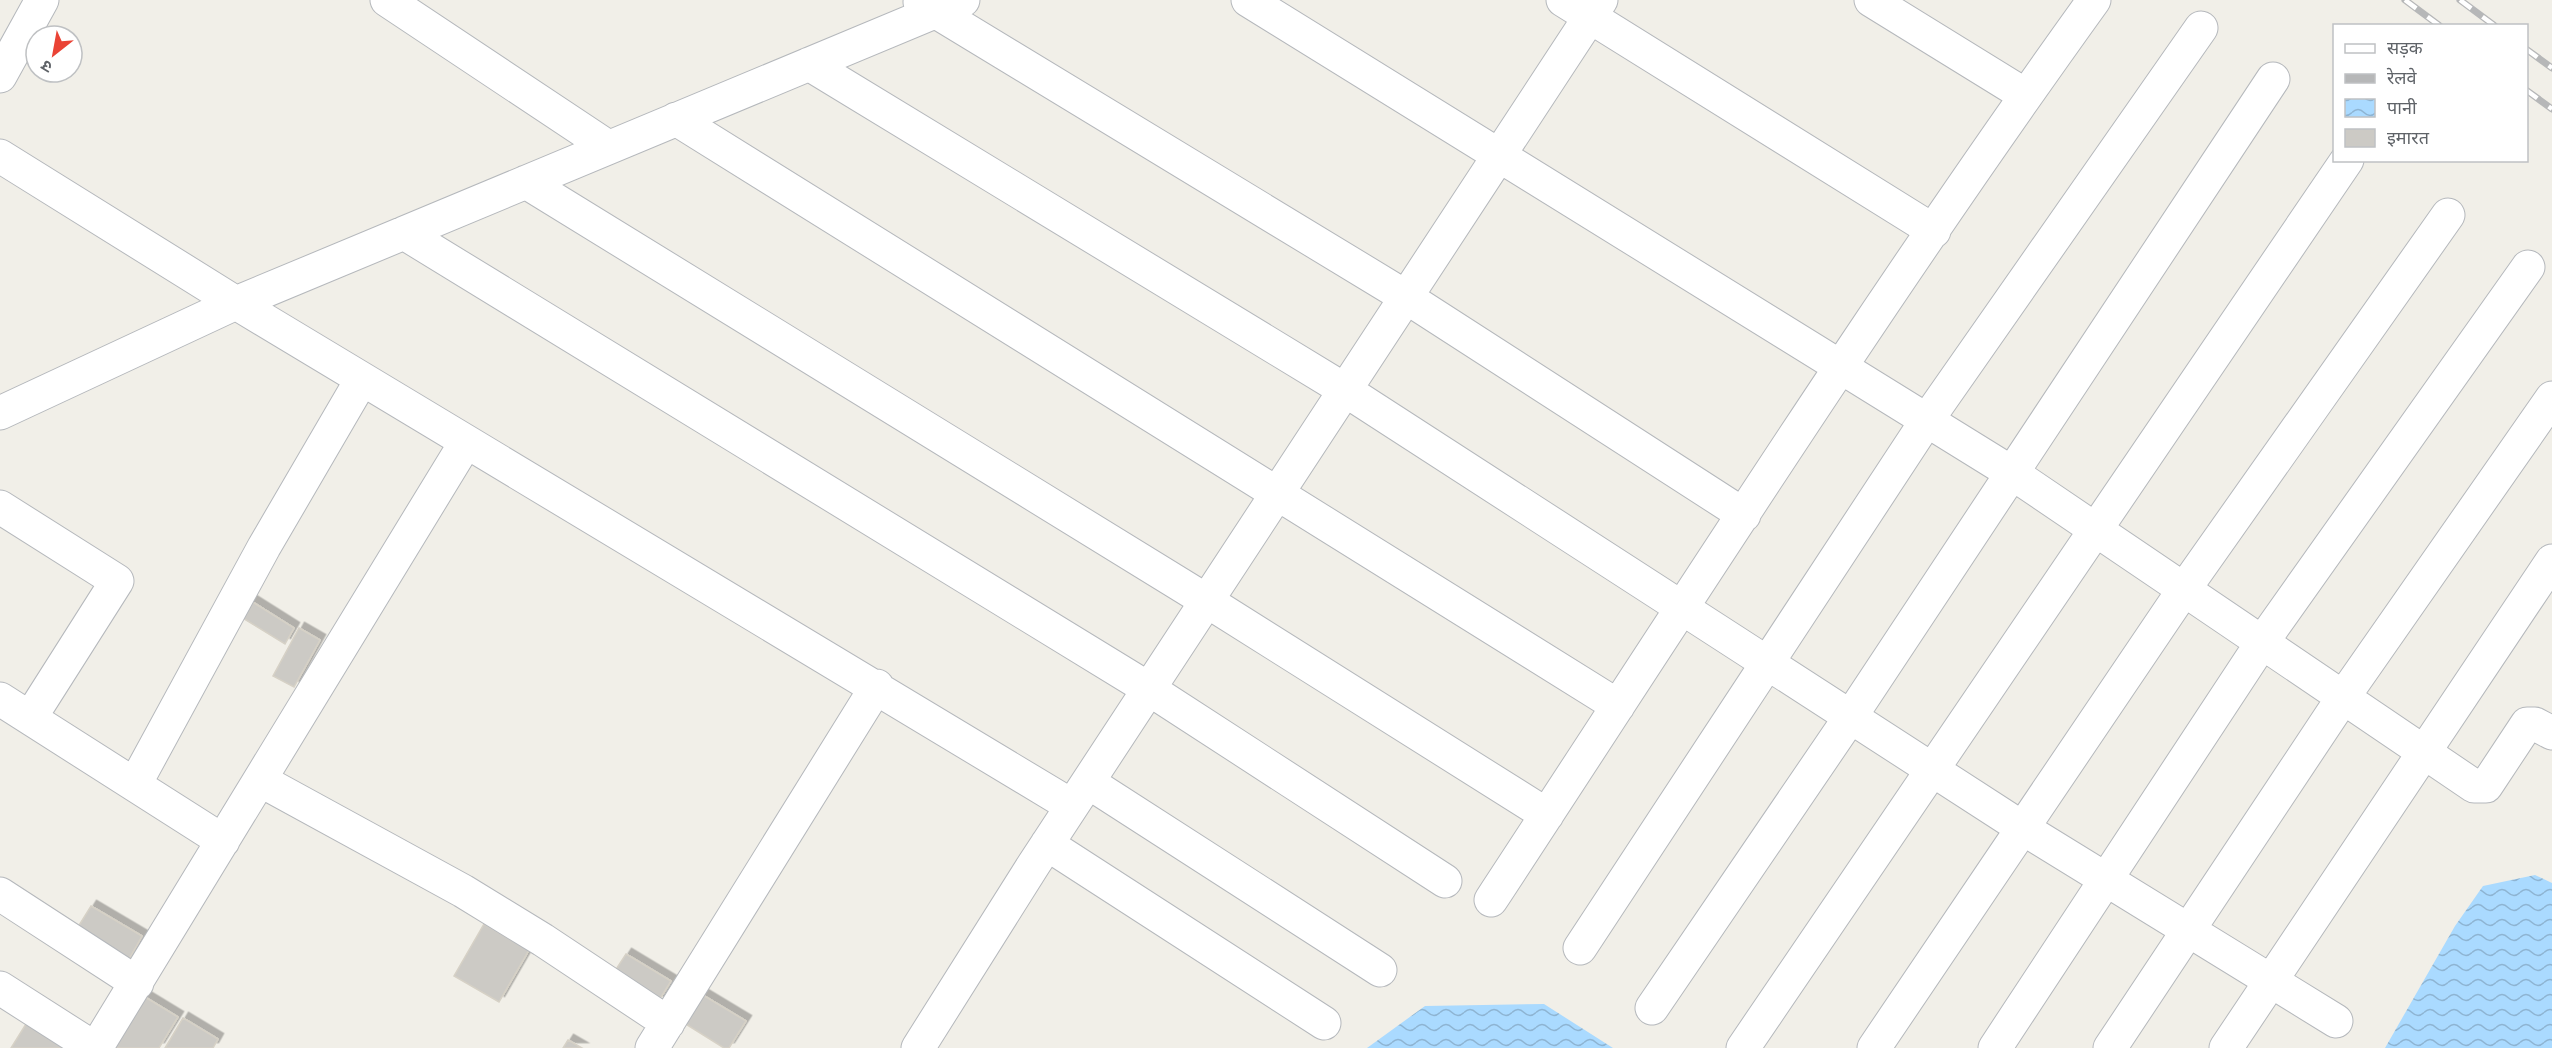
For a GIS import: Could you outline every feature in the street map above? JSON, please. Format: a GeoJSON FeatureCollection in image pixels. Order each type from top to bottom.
{"type":"FeatureCollection","features":[{"type":"Feature","properties":{"kind":"street"},"geometry":{"type":"LineString","coordinates":[[0,76],[42,0]]}},
{"type":"Feature","properties":{"kind":"street"},"geometry":{"type":"LineString","coordinates":[[387,0],[608,147]]}},
{"type":"Feature","properties":{"kind":"street"},"geometry":{"type":"LineString","coordinates":[[1248,0],[2012,473],[2426,751],[2474,786],[2486,786],[2527,724],[2535,724],[2552,734]]}},
{"type":"Feature","properties":{"kind":"street"},"geometry":{"type":"LineString","coordinates":[[1871,0],[2025,95]]}},
{"type":"Feature","properties":{"kind":"street"},"geometry":{"type":"LineString","coordinates":[[1491,900],[1744,514],[2025,95],[2094,0]]}},
{"type":"Feature","properties":{"kind":"street"},"geometry":{"type":"LineString","coordinates":[[0,413],[236,303],[809,63],[938,4],[1406,297],[1744,514]]}},
{"type":"Feature","properties":{"kind":"street"},"geometry":{"type":"LineString","coordinates":[[918,1048],[1047,844],[1500,155],[1585,6],[1934,231]]}},
{"type":"Feature","properties":{"kind":"street"},"geometry":{"type":"LineString","coordinates":[[1580,948],[1927,420],[2201,28]]}},
{"type":"Feature","properties":{"kind":"street"},"geometry":{"type":"LineString","coordinates":[[809,63],[1345,390],[1683,606],[2024,829],[2336,1021]]}},
{"type":"Feature","properties":{"kind":"street"},"geometry":{"type":"LineString","coordinates":[[1652,1008],[1851,716],[2273,79]]}},
{"type":"Feature","properties":{"kind":"street"},"geometry":{"type":"LineString","coordinates":[[676,118],[1618,706]]}},
{"type":"Feature","properties":{"kind":"street"},"geometry":{"type":"LineString","coordinates":[[0,156],[236,303],[466,442],[877,686],[1080,794],[1380,970]]}},
{"type":"Feature","properties":{"kind":"street"},"geometry":{"type":"LineString","coordinates":[[1743,1048],[1935,769],[2346,162]]}},
{"type":"Feature","properties":{"kind":"street"},"geometry":{"type":"LineString","coordinates":[[526,182],[1207,601],[1547,815]]}},
{"type":"Feature","properties":{"kind":"street"},"geometry":{"type":"LineString","coordinates":[[1874,1048],[2185,588],[2448,215]]}},
{"type":"Feature","properties":{"kind":"street"},"geometry":{"type":"LineString","coordinates":[[404,233],[1149,688],[1444,881]]}},
{"type":"Feature","properties":{"kind":"street"},"geometry":{"type":"LineString","coordinates":[[1995,1048],[2263,641],[2528,267]]}},
{"type":"Feature","properties":{"kind":"street"},"geometry":{"type":"LineString","coordinates":[[135,784],[264,547],[362,379]]}},
{"type":"Feature","properties":{"kind":"street"},"geometry":{"type":"LineString","coordinates":[[2110,1048],[2344,696],[2552,398]]}},
{"type":"Feature","properties":{"kind":"street"},"geometry":{"type":"LineString","coordinates":[[0,988],[95,1048],[137,983],[466,442]]}},
{"type":"Feature","properties":{"kind":"street"},"geometry":{"type":"LineString","coordinates":[[0,507],[117,581],[30,718]]}},
{"type":"Feature","properties":{"kind":"street"},"geometry":{"type":"LineString","coordinates":[[2226,1048],[2552,561]]}},
{"type":"Feature","properties":{"kind":"street"},"geometry":{"type":"LineString","coordinates":[[260,780],[463,891],[543,940],[660,1035],[877,686]]}},
{"type":"Feature","properties":{"kind":"street"},"geometry":{"type":"LineString","coordinates":[[0,699],[223,841]]}},
{"type":"Feature","properties":{"kind":"street"},"geometry":{"type":"LineString","coordinates":[[1047,844],[1324,1023]]}},
{"type":"Feature","properties":{"kind":"street"},"geometry":{"type":"LineString","coordinates":[[0,894],[137,983]]}},
{"type":"Feature","properties":{"kind":"water"},"geometry":{"type":"Polygon","coordinates":[[[2535,875],[2552,883],[2552,1048],[2385,1048],[2455,926],[2483,886],[2535,875]]]}},
{"type":"Feature","properties":{"kind":"water"},"geometry":{"type":"Polygon","coordinates":[[[1544,1004],[1613,1048],[1367,1048],[1425,1006],[1544,1004]]]}},
{"type":"Feature","properties":{"kind":"building"},"geometry":{"type":"Polygon","coordinates":[[[251,601],[294,628],[285,644],[241,617],[251,601]]]}},
{"type":"Feature","properties":{"kind":"building"},"geometry":{"type":"Polygon","coordinates":[[[299,628],[320,640],[294,687],[273,676],[299,628]]]}},
{"type":"Feature","properties":{"kind":"building"},"geometry":{"type":"Polygon","coordinates":[[[91,906],[142,936],[125,966],[73,935],[91,906]]]}},
{"type":"Feature","properties":{"kind":"building"},"geometry":{"type":"Polygon","coordinates":[[[484,924],[529,950],[499,1002],[454,976],[484,924]]]}},
{"type":"Feature","properties":{"kind":"building"},"geometry":{"type":"Polygon","coordinates":[[[626,954],[671,981],[658,1002],[613,974],[626,954]]]}},
{"type":"Feature","properties":{"kind":"building"},"geometry":{"type":"Polygon","coordinates":[[[140,994],[178,1017],[159,1048],[108,1048],[140,994]]]}},
{"type":"Feature","properties":{"kind":"building"},"geometry":{"type":"Polygon","coordinates":[[[701,994],[746,1021],[729,1048],[724,1048],[684,1023],[701,994]]]}},
{"type":"Feature","properties":{"kind":"building"},"geometry":{"type":"Polygon","coordinates":[[[31,1016],[78,1048],[11,1048],[31,1016]]]}},
{"type":"Feature","properties":{"kind":"building"},"geometry":{"type":"Polygon","coordinates":[[[183,1018],[218,1039],[213,1048],[165,1048],[183,1018]]]}},
{"type":"Feature","properties":{"kind":"building"},"geometry":{"type":"Polygon","coordinates":[[[568,1040],[582,1048],[563,1048],[568,1040]]]}},
{"type":"Feature","properties":{"kind":"railway"},"geometry":{"type":"LineString","coordinates":[[2405,0],[2437,24]]}},
{"type":"Feature","properties":{"kind":"railway"},"geometry":{"type":"LineString","coordinates":[[2460,0],[2492,24]]}},
{"type":"Feature","properties":{"kind":"railway"},"geometry":{"type":"LineString","coordinates":[[2528,50],[2552,68]]}},
{"type":"Feature","properties":{"kind":"railway"},"geometry":{"type":"LineString","coordinates":[[2528,91],[2552,109]]}}]}
